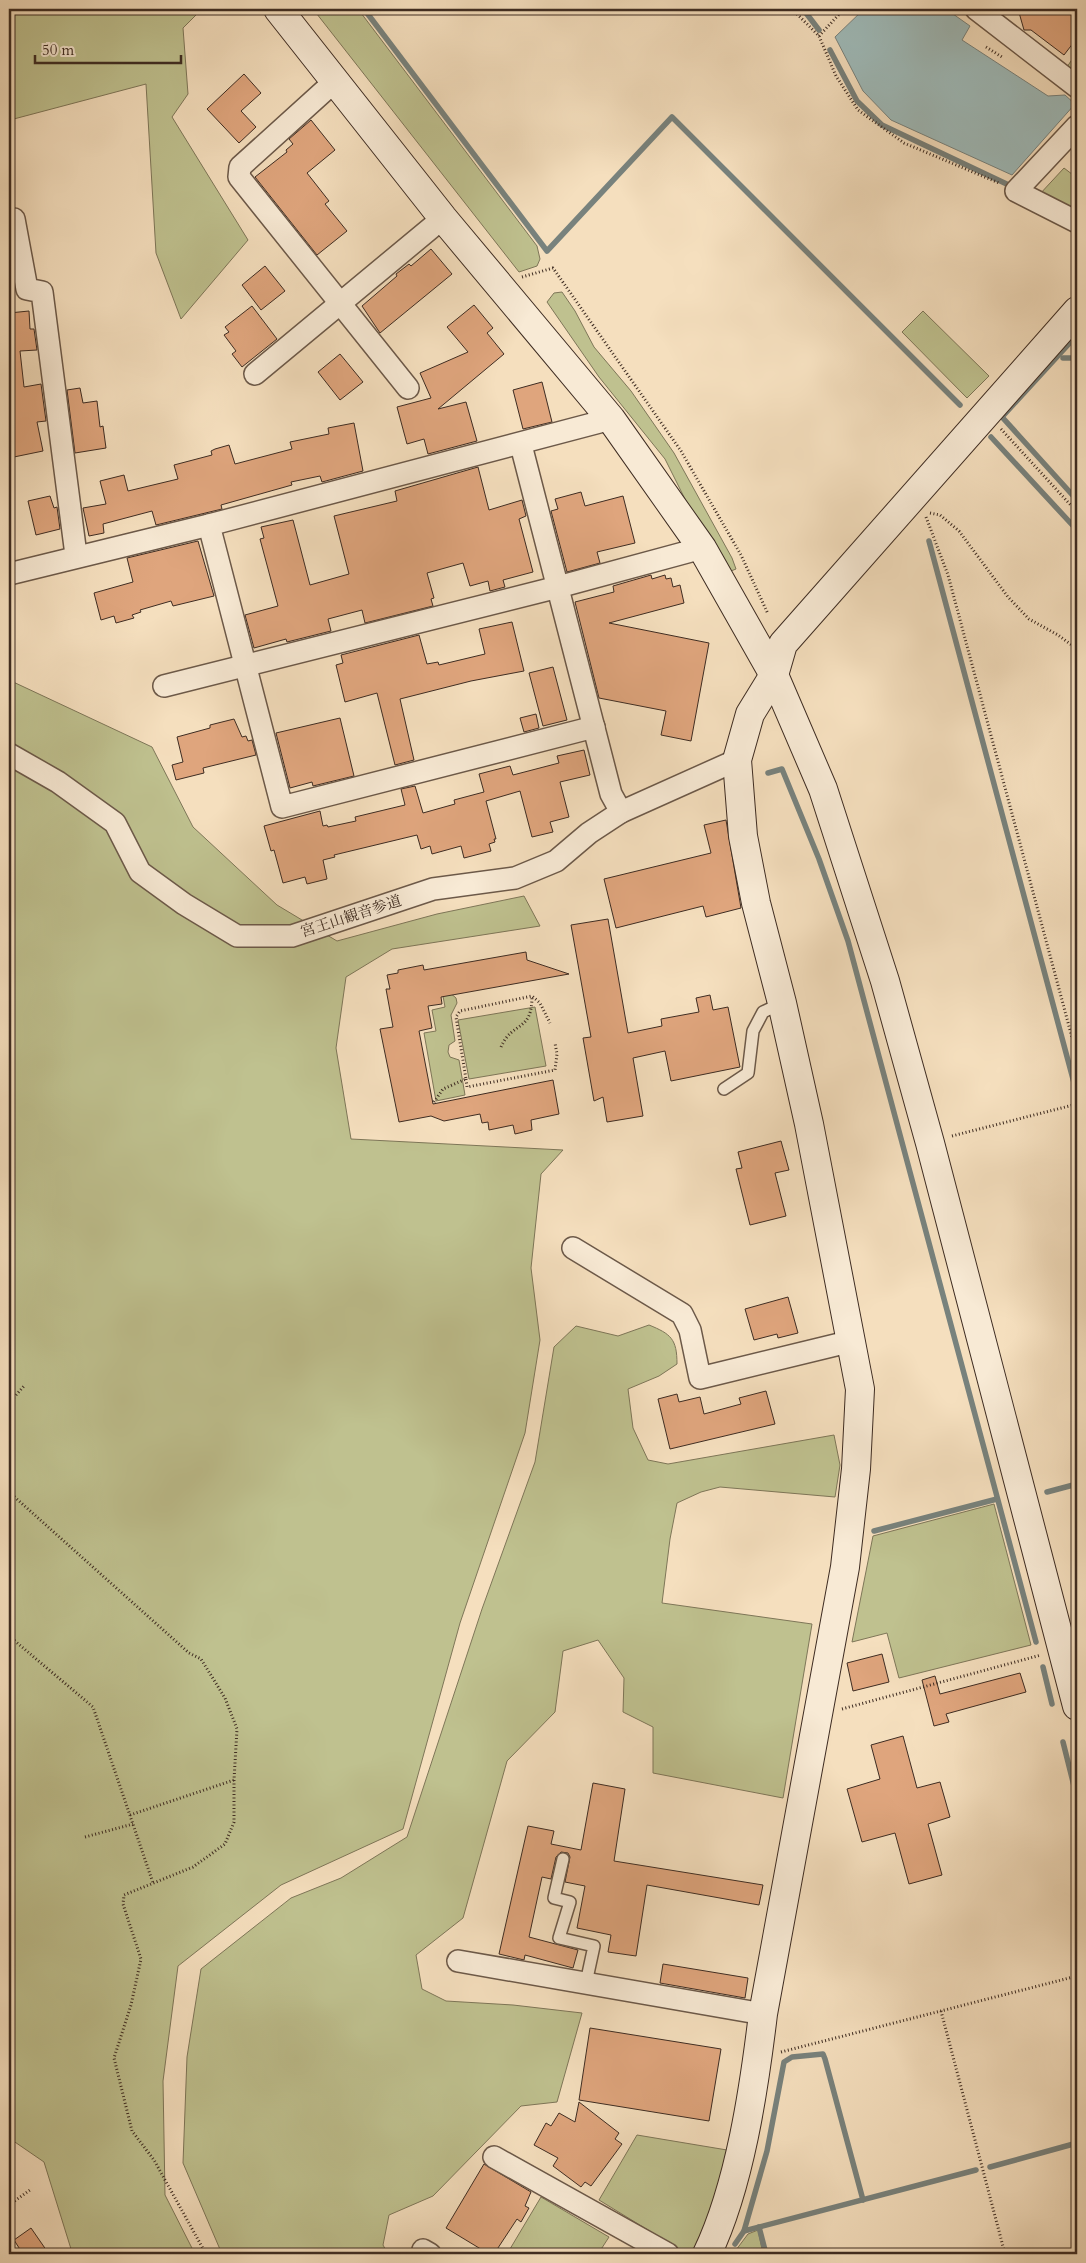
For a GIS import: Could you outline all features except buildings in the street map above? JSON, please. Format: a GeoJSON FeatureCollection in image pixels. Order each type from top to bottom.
{"type":"FeatureCollection","features":[{"type":"Feature","properties":{"kind":"street"},"geometry":{"type":"LineString","coordinates":[[278,9],[443,218],[611,420],[702,548],[774,675],[823,789],[885,981],[930,1143],[1077,1706]]}},
{"type":"Feature","properties":{"kind":"street"},"geometry":{"type":"LineString","coordinates":[[976,9],[1077,87]]}},
{"type":"Feature","properties":{"kind":"street"},"geometry":{"type":"LineString","coordinates":[[334,82],[240,167],[240,177],[408,388]]}},
{"type":"Feature","properties":{"kind":"street"},"geometry":{"type":"LineString","coordinates":[[1077,126],[1016,191],[1077,222]]}},
{"type":"Feature","properties":{"kind":"street"},"geometry":{"type":"LineString","coordinates":[[255,374],[443,218]]}},
{"type":"Feature","properties":{"kind":"street"},"geometry":{"type":"LineString","coordinates":[[9,219],[14,220],[27,289],[42,292],[76,556]]}},
{"type":"Feature","properties":{"kind":"street"},"geometry":{"type":"LineString","coordinates":[[707,2254],[724,2212],[742,2139],[758,2054],[763,2014],[851,1528],[860,1406],[860,1390],[852,1341],[809,1124],[782,1003],[756,903],[743,836],[737,760],[750,714],[774,675],[783,644],[908,499],[987,414],[1077,311]]}},
{"type":"Feature","properties":{"kind":"street"},"geometry":{"type":"LineString","coordinates":[[9,574],[76,556],[210,525],[611,420]]}},
{"type":"Feature","properties":{"kind":"street"},"geometry":{"type":"LineString","coordinates":[[521,445],[611,794],[621,812]]}},
{"type":"Feature","properties":{"kind":"street"},"geometry":{"type":"LineString","coordinates":[[210,525],[282,807],[594,727]]}},
{"type":"Feature","properties":{"kind":"street"},"geometry":{"type":"LineString","coordinates":[[164,686],[558,588],[702,548]]}},
{"type":"Feature","properties":{"kind":"street","name":"宮王山観音参道"},"geometry":{"type":"LineString","coordinates":[[9,754],[58,782],[115,823],[140,872],[184,904],[237,936],[292,936],[434,890],[515,878],[556,860],[589,833],[621,812],[737,760]]}},
{"type":"Feature","properties":{"kind":"street"},"geometry":{"type":"LineString","coordinates":[[573,1248],[682,1314],[690,1330],[700,1378],[852,1341]]}},
{"type":"Feature","properties":{"kind":"street"},"geometry":{"type":"LineString","coordinates":[[458,1961],[763,2014]]}},
{"type":"Feature","properties":{"kind":"street"},"geometry":{"type":"LineString","coordinates":[[494,2157],[668,2254]]}},
{"type":"Feature","properties":{"kind":"lane"},"geometry":{"type":"LineString","coordinates":[[724,1089],[748,1073],[753,1031],[763,1012],[782,1003]]}},
{"type":"Feature","properties":{"kind":"lane"},"geometry":{"type":"LineString","coordinates":[[563,1859],[554,1898],[570,1902],[560,1938],[594,1946],[586,1983]]}},
{"type":"Feature","properties":{"kind":"path"},"geometry":{"type":"LineString","coordinates":[[792,9],[819,36],[836,76],[858,110],[904,143],[1016,191]]}},
{"type":"Feature","properties":{"kind":"path"},"geometry":{"type":"LineString","coordinates":[[819,36],[844,9]]}},
{"type":"Feature","properties":{"kind":"path"},"geometry":{"type":"LineString","coordinates":[[500,285],[553,268],[681,451],[740,555],[783,644]]}},
{"type":"Feature","properties":{"kind":"path"},"geometry":{"type":"LineString","coordinates":[[987,414],[1077,512]]}},
{"type":"Feature","properties":{"kind":"path"},"geometry":{"type":"LineString","coordinates":[[1077,649],[1058,635],[1029,619],[1008,597],[959,531],[940,515],[924,512],[948,575],[1077,1056]]}},
{"type":"Feature","properties":{"kind":"path"},"geometry":{"type":"LineString","coordinates":[[532,996],[540,1003],[550,1023]]}},
{"type":"Feature","properties":{"kind":"path"},"geometry":{"type":"LineString","coordinates":[[501,1047],[505,1037],[528,1020],[531,1013],[532,996]]}},
{"type":"Feature","properties":{"kind":"path"},"geometry":{"type":"LineString","coordinates":[[532,996],[460,1012],[456,1017],[467,1087],[555,1070],[557,1054],[555,1043]]}},
{"type":"Feature","properties":{"kind":"path"},"geometry":{"type":"LineString","coordinates":[[434,1102],[442,1089],[466,1079]]}},
{"type":"Feature","properties":{"kind":"path"},"geometry":{"type":"LineString","coordinates":[[930,1143],[1077,1104]]}},
{"type":"Feature","properties":{"kind":"path"},"geometry":{"type":"LineString","coordinates":[[9,1403],[24,1386]]}},
{"type":"Feature","properties":{"kind":"path"},"geometry":{"type":"LineString","coordinates":[[9,1492],[189,1653],[201,1660],[225,1698],[237,1729],[234,1822],[225,1844],[192,1867],[124,1895],[123,1904],[141,1959],[131,2005],[114,2058],[132,2131],[154,2160],[206,2254]]}},
{"type":"Feature","properties":{"kind":"path"},"geometry":{"type":"LineString","coordinates":[[9,1636],[93,1707],[153,1883]]}},
{"type":"Feature","properties":{"kind":"path"},"geometry":{"type":"LineString","coordinates":[[816,1716],[1063,1648]]}},
{"type":"Feature","properties":{"kind":"path"},"geometry":{"type":"LineString","coordinates":[[130,1814],[234,1780]]}},
{"type":"Feature","properties":{"kind":"path"},"geometry":{"type":"LineString","coordinates":[[86,1837],[133,1824]]}},
{"type":"Feature","properties":{"kind":"path"},"geometry":{"type":"LineString","coordinates":[[758,2054],[772,2054],[1077,1976]]}},
{"type":"Feature","properties":{"kind":"path"},"geometry":{"type":"LineString","coordinates":[[941,2011],[1005,2254]]}},
{"type":"Feature","properties":{"kind":"path"},"geometry":{"type":"LineString","coordinates":[[9,2205],[30,2190]]}},
{"type":"Feature","properties":{"kind":"green space"},"geometry":{"type":"Polygon","coordinates":[[[9,9],[202,9],[183,28],[188,94],[172,117],[248,240],[181,319],[156,253],[146,84],[10,120],[9,9]]]}},
{"type":"Feature","properties":{"kind":"green space"},"geometry":{"type":"Polygon","coordinates":[[[313,9],[358,9],[537,246],[540,259],[537,266],[519,272],[313,9]]]}},
{"type":"Feature","properties":{"kind":"green space"},"geometry":{"type":"Polygon","coordinates":[[[1077,52],[1077,74],[1067,67],[1077,52]]]}},
{"type":"Feature","properties":{"kind":"green space"},"geometry":{"type":"Polygon","coordinates":[[[1064,168],[1077,178],[1077,215],[1039,195],[1064,168]]]}},
{"type":"Feature","properties":{"kind":"green space"},"geometry":{"type":"Polygon","coordinates":[[[562,292],[575,311],[594,347],[631,391],[674,453],[732,558],[736,569],[731,571],[724,563],[686,501],[665,459],[599,377],[547,302],[554,293],[562,292]]]}},
{"type":"Feature","properties":{"kind":"green space"},"geometry":{"type":"Polygon","coordinates":[[[923,311],[989,376],[967,398],[902,332],[923,311]]]}},
{"type":"Feature","properties":{"kind":"green space"},"geometry":{"type":"Polygon","coordinates":[[[9,680],[152,747],[193,827],[277,905],[337,941],[437,914],[524,896],[540,926],[392,949],[346,977],[336,1048],[351,1139],[563,1150],[541,1174],[531,1268],[540,1340],[525,1433],[460,1623],[403,1829],[281,1885],[178,1966],[163,2081],[165,2195],[195,2254],[82,2254],[71,2249],[44,2162],[9,2138],[9,680]]]}},
{"type":"Feature","properties":{"kind":"green space"},"geometry":{"type":"Polygon","coordinates":[[[441,985],[456,998],[457,1003],[451,1015],[455,1041],[449,1045],[448,1052],[450,1057],[459,1060],[465,1095],[436,1101],[424,1033],[436,1031],[432,1010],[445,1007],[441,985]]]}},
{"type":"Feature","properties":{"kind":"green space"},"geometry":{"type":"Polygon","coordinates":[[[535,1007],[546,1066],[469,1079],[458,1020],[535,1007]]]}},
{"type":"Feature","properties":{"kind":"green space"},"geometry":{"type":"Polygon","coordinates":[[[649,1325],[663,1331],[674,1343],[677,1364],[659,1376],[628,1389],[633,1428],[648,1460],[668,1464],[834,1435],[840,1465],[835,1497],[720,1487],[701,1492],[677,1503],[670,1539],[662,1603],[812,1624],[783,1798],[653,1773],[653,1727],[623,1712],[624,1678],[598,1640],[563,1651],[555,1712],[507,1761],[463,1918],[416,1955],[422,1989],[446,2001],[513,2005],[582,2013],[557,2102],[521,2106],[433,2196],[389,2215],[383,2245],[388,2254],[222,2254],[183,2163],[187,2057],[201,1969],[291,1898],[341,1878],[407,1837],[482,1609],[535,1462],[554,1347],[576,1326],[618,1336],[649,1325]]]}},
{"type":"Feature","properties":{"kind":"green space"},"geometry":{"type":"Polygon","coordinates":[[[994,1504],[1031,1645],[899,1678],[887,1633],[852,1642],[873,1536],[994,1504]]]}},
{"type":"Feature","properties":{"kind":"green space"},"geometry":{"type":"Polygon","coordinates":[[[637,2135],[727,2150],[711,2218],[695,2254],[687,2254],[599,2200],[637,2135]]]}},
{"type":"Feature","properties":{"kind":"green space"},"geometry":{"type":"Polygon","coordinates":[[[541,2197],[609,2237],[598,2254],[507,2254],[541,2197]]]}},
{"type":"Feature","properties":{"kind":"green space"},"geometry":{"type":"Polygon","coordinates":[[[758,2230],[763,2254],[733,2254],[748,2234],[758,2230]]]}},
{"type":"Feature","properties":{"kind":"water"},"geometry":{"type":"Polygon","coordinates":[[[864,9],[946,9],[970,26],[962,40],[1048,96],[1065,95],[1075,104],[1012,175],[891,120],[863,91],[835,37],[864,9]]]}},
{"type":"Feature","properties":{"kind":"waterway"},"geometry":{"type":"LineString","coordinates":[[364,9],[547,251],[672,117],[960,405]]}},
{"type":"Feature","properties":{"kind":"waterway"},"geometry":{"type":"LineString","coordinates":[[803,9],[819,30]]}},
{"type":"Feature","properties":{"kind":"waterway"},"geometry":{"type":"LineString","coordinates":[[830,50],[857,101],[882,125],[1013,187]]}},
{"type":"Feature","properties":{"kind":"waterway"},"geometry":{"type":"LineString","coordinates":[[1077,335],[1002,417],[1077,500]]}},
{"type":"Feature","properties":{"kind":"waterway"},"geometry":{"type":"LineString","coordinates":[[1063,358],[1077,358]]}},
{"type":"Feature","properties":{"kind":"waterway"},"geometry":{"type":"LineString","coordinates":[[991,437],[1077,530]]}},
{"type":"Feature","properties":{"kind":"waterway"},"geometry":{"type":"LineString","coordinates":[[929,541],[1077,1094]]}},
{"type":"Feature","properties":{"kind":"waterway"},"geometry":{"type":"LineString","coordinates":[[768,773],[782,769],[819,859],[848,941],[1036,1642]]}},
{"type":"Feature","properties":{"kind":"waterway"},"geometry":{"type":"LineString","coordinates":[[1047,1492],[1077,1484]]}},
{"type":"Feature","properties":{"kind":"waterway"},"geometry":{"type":"LineString","coordinates":[[874,1531],[997,1499]]}},
{"type":"Feature","properties":{"kind":"waterway"},"geometry":{"type":"LineString","coordinates":[[1043,1667],[1052,1704]]}},
{"type":"Feature","properties":{"kind":"waterway"},"geometry":{"type":"LineString","coordinates":[[1063,1742],[1077,1798]]}},
{"type":"Feature","properties":{"kind":"waterway"},"geometry":{"type":"LineString","coordinates":[[744,2231],[767,2151],[784,2062],[792,2057],[823,2054],[863,2200]]}},
{"type":"Feature","properties":{"kind":"waterway"},"geometry":{"type":"LineString","coordinates":[[990,2167],[1077,2143]]}},
{"type":"Feature","properties":{"kind":"waterway"},"geometry":{"type":"LineString","coordinates":[[735,2244],[744,2231],[976,2170]]}},
{"type":"Feature","properties":{"kind":"waterway"},"geometry":{"type":"LineString","coordinates":[[759,2227],[766,2254]]}}]}
